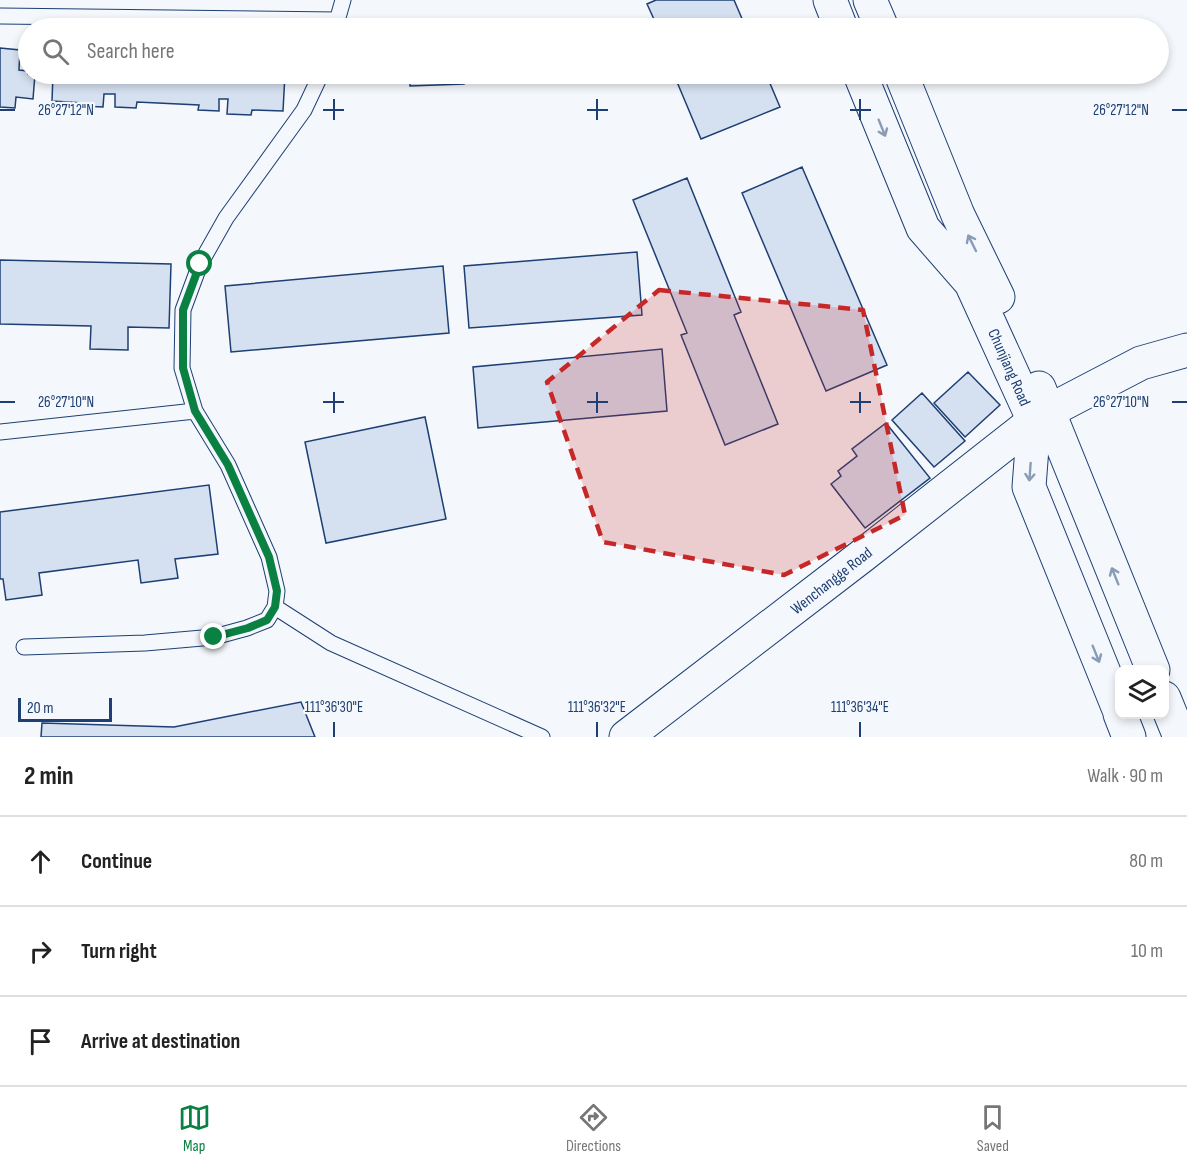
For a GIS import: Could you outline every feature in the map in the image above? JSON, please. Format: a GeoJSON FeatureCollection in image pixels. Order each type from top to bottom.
{"type":"FeatureCollection","features":[{"type":"Feature","properties":{"kind":"main road"},"geometry":{"type":"LineString","coordinates":[[830,0],[838,18]]}},
{"type":"Feature","properties":{"kind":"main road"},"geometry":{"type":"LineString","coordinates":[[870,0],[878,18]]}},
{"type":"Feature","properties":{"kind":"main road","name":"Chunjiang Road"},"geometry":{"type":"LineString","coordinates":[[864,84],[923,228],[971,283],[1042,416],[1029,487],[1115,701]]}},
{"type":"Feature","properties":{"kind":"main road","name":"Chunjiang Road"},"geometry":{"type":"LineString","coordinates":[[905,84],[958,215],[988,274],[1042,416],[1151,665]]}},
{"type":"Feature","properties":{"kind":"main road","name":"Wenchangge Road"},"geometry":{"type":"LineString","coordinates":[[626,737],[1042,416],[1141,363],[1187,350]]}},
{"type":"Feature","properties":{"kind":"main road"},"geometry":{"type":"LineString","coordinates":[[1169,710],[1180,737]]}},
{"type":"Feature","properties":{"kind":"main road","name":"Chunjiang Road"},"geometry":{"type":"LineString","coordinates":[[1122,719],[1130,737]]}},
{"type":"Feature","properties":{"kind":"lane"},"geometry":{"type":"LineString","coordinates":[[338,18],[343,0]]}},
{"type":"Feature","properties":{"kind":"lane"},"geometry":{"type":"LineString","coordinates":[[0,16],[84,18]]}},
{"type":"Feature","properties":{"kind":"lane"},"geometry":{"type":"LineString","coordinates":[[24,648],[145,643],[214,637],[248,628],[267,620],[275,607],[277,591],[269,557],[228,465],[195,411],[183,368],[183,310],[200,264],[226,218],[304,110],[316,84]]}},
{"type":"Feature","properties":{"kind":"lane"},"geometry":{"type":"LineString","coordinates":[[0,432],[195,411]]}},
{"type":"Feature","properties":{"kind":"lane"},"geometry":{"type":"LineString","coordinates":[[275,607],[331,643],[542,737]]}},
{"type":"Feature","properties":{"kind":"highlighted area"},"geometry":{"type":"Polygon","coordinates":[[[659,290],[863,310],[905,515],[784,575],[603,542],[547,382],[659,290]]]}},
{"type":"Feature","properties":{"kind":"building"},"geometry":{"type":"Polygon","coordinates":[[[656,0],[734,0],[742,18],[653,18],[647,4],[656,0]]]}},
{"type":"Feature","properties":{"kind":"building"},"geometry":{"type":"Polygon","coordinates":[[[0,48],[18,50],[18,84],[34,84],[33,99],[16,97],[15,108],[0,107],[0,48]]]}},
{"type":"Feature","properties":{"kind":"building"},"geometry":{"type":"Polygon","coordinates":[[[53,84],[284,84],[283,111],[252,110],[251,115],[227,114],[228,99],[219,99],[219,111],[198,110],[199,105],[137,102],[136,108],[115,107],[115,94],[104,94],[103,107],[52,101],[53,84]]]}},
{"type":"Feature","properties":{"kind":"building"},"geometry":{"type":"Polygon","coordinates":[[[410,84],[464,84],[410,86],[410,84]]]}},
{"type":"Feature","properties":{"kind":"building"},"geometry":{"type":"Polygon","coordinates":[[[678,84],[770,84],[780,107],[701,139],[678,84]]]}},
{"type":"Feature","properties":{"kind":"building"},"geometry":{"type":"Polygon","coordinates":[[[802,167],[887,365],[826,391],[742,193],[802,167]]]}},
{"type":"Feature","properties":{"kind":"building"},"geometry":{"type":"Polygon","coordinates":[[[687,178],[741,312],[734,315],[778,424],[725,445],[681,335],[687,333],[633,200],[687,178]]]}},
{"type":"Feature","properties":{"kind":"building"},"geometry":{"type":"Polygon","coordinates":[[[637,252],[642,315],[469,328],[464,266],[637,252]]]}},
{"type":"Feature","properties":{"kind":"building"},"geometry":{"type":"Polygon","coordinates":[[[0,260],[171,264],[169,328],[128,327],[128,350],[90,349],[91,326],[0,324],[0,260]]]}},
{"type":"Feature","properties":{"kind":"building"},"geometry":{"type":"Polygon","coordinates":[[[443,266],[449,333],[231,352],[225,286],[443,266]]]}},
{"type":"Feature","properties":{"kind":"building"},"geometry":{"type":"Polygon","coordinates":[[[662,349],[667,411],[478,428],[473,367],[662,349]]]}},
{"type":"Feature","properties":{"kind":"building"},"geometry":{"type":"Polygon","coordinates":[[[968,372],[1000,405],[965,437],[934,403],[968,372]]]}},
{"type":"Feature","properties":{"kind":"building"},"geometry":{"type":"Polygon","coordinates":[[[922,393],[965,441],[934,467],[892,420],[922,393]]]}},
{"type":"Feature","properties":{"kind":"building"},"geometry":{"type":"Polygon","coordinates":[[[425,417],[446,519],[326,543],[305,442],[425,417]]]}},
{"type":"Feature","properties":{"kind":"building"},"geometry":{"type":"Polygon","coordinates":[[[886,423],[930,478],[865,528],[831,484],[841,476],[838,471],[857,456],[852,449],[886,423]]]}},
{"type":"Feature","properties":{"kind":"building"},"geometry":{"type":"Polygon","coordinates":[[[209,485],[218,554],[175,559],[178,578],[141,583],[138,560],[39,573],[42,595],[6,600],[3,579],[0,579],[0,512],[209,485]]]}},
{"type":"Feature","properties":{"kind":"building"},"geometry":{"type":"Polygon","coordinates":[[[301,702],[315,737],[41,737],[42,723],[174,727],[301,702]]]}},
{"type":"Feature","properties":{"kind":"route"},"geometry":{"type":"LineString","coordinates":[[200,264],[183,310],[183,368],[195,411],[228,465],[269,557],[277,591],[275,607],[267,620],[248,628],[214,637]]}}]}
